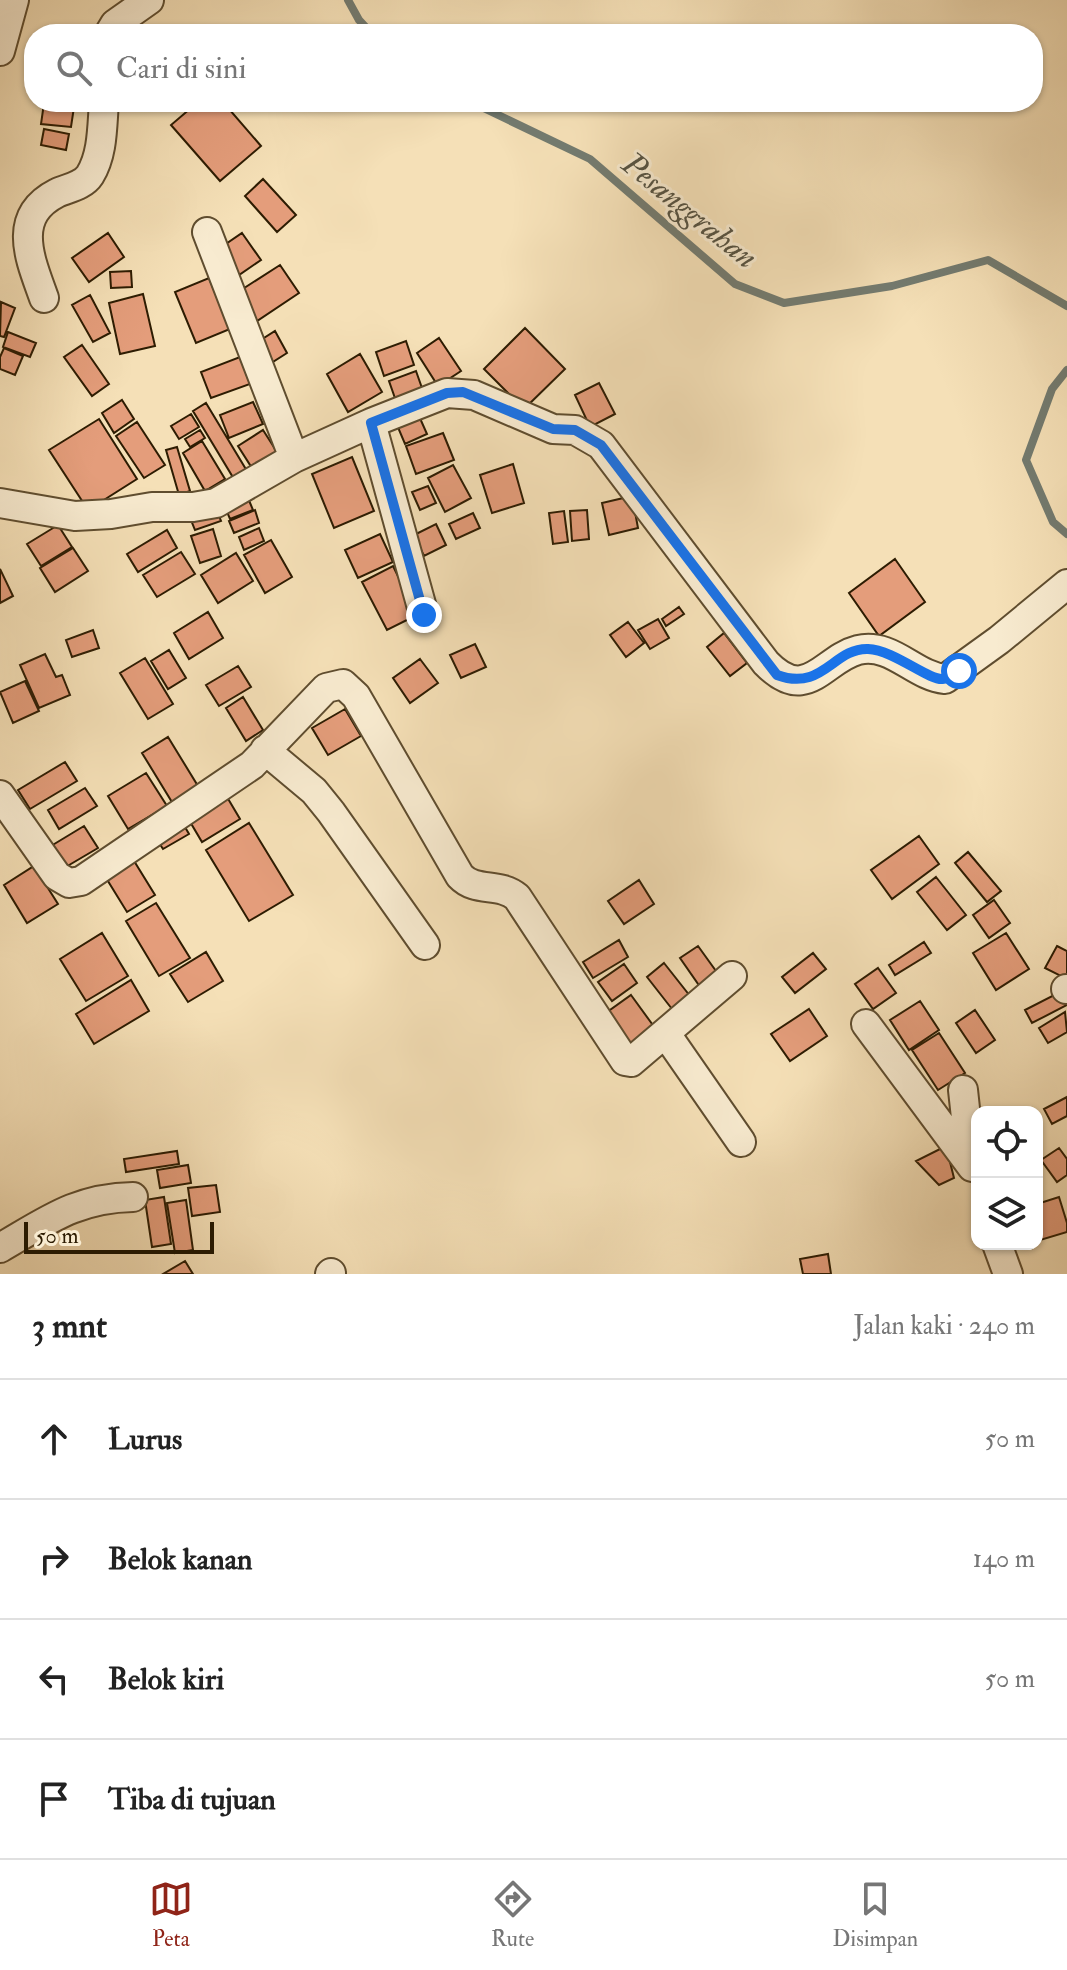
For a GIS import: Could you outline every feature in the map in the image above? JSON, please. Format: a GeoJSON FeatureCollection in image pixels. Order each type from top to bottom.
{"type":"FeatureCollection","features":[{"type":"Feature","properties":{"kind":"street"},"geometry":{"type":"LineString","coordinates":[[0,51],[14,0]]}},
{"type":"Feature","properties":{"kind":"street"},"geometry":{"type":"LineString","coordinates":[[115,24],[149,0]]}},
{"type":"Feature","properties":{"kind":"street"},"geometry":{"type":"LineString","coordinates":[[44,298],[26,246],[30,224],[38,207],[50,197],[80,185],[91,174],[100,149],[103,112]]}},
{"type":"Feature","properties":{"kind":"street"},"geometry":{"type":"LineString","coordinates":[[207,232],[294,458]]}},
{"type":"Feature","properties":{"kind":"street"},"geometry":{"type":"LineString","coordinates":[[0,503],[75,516],[216,503],[294,458],[371,423],[447,393],[463,392],[553,429],[575,430],[601,445],[766,663],[777,675],[792,680],[808,678],[856,650],[869,649],[889,654],[936,678],[945,679],[999,640],[1067,584]]}},
{"type":"Feature","properties":{"kind":"street"},"geometry":{"type":"LineString","coordinates":[[371,423],[424,615]]}},
{"type":"Feature","properties":{"kind":"street"},"geometry":{"type":"LineString","coordinates":[[0,795],[57,876],[63,881],[76,883],[88,878],[260,758],[326,688],[337,684],[348,687],[356,696],[460,876],[477,887],[500,888],[517,897],[625,1061],[631,1062],[732,976]]}},
{"type":"Feature","properties":{"kind":"street"},"geometry":{"type":"LineString","coordinates":[[265,750],[314,791],[425,945]]}},
{"type":"Feature","properties":{"kind":"street"},"geometry":{"type":"LineString","coordinates":[[866,1024],[971,1172]]}},
{"type":"Feature","properties":{"kind":"street"},"geometry":{"type":"LineString","coordinates":[[666,1034],[741,1142]]}},
{"type":"Feature","properties":{"kind":"street"},"geometry":{"type":"LineString","coordinates":[[963,1090],[971,1153]]}},
{"type":"Feature","properties":{"kind":"street"},"geometry":{"type":"LineString","coordinates":[[0,1248],[80,1204],[111,1197],[133,1197]]}},
{"type":"Feature","properties":{"kind":"street"},"geometry":{"type":"LineString","coordinates":[[999,1250],[1008,1274]]}},
{"type":"Feature","properties":{"kind":"building"},"geometry":{"type":"Polygon","coordinates":[[[43,112],[73,112],[71,127],[41,124],[43,112]]]}},
{"type":"Feature","properties":{"kind":"building"},"geometry":{"type":"Polygon","coordinates":[[[186,112],[232,112],[261,146],[220,181],[171,125],[186,112]]]}},
{"type":"Feature","properties":{"kind":"building"},"geometry":{"type":"Polygon","coordinates":[[[44,129],[69,134],[66,150],[41,145],[44,129]]]}},
{"type":"Feature","properties":{"kind":"building"},"geometry":{"type":"Polygon","coordinates":[[[263,179],[296,215],[277,232],[245,196],[263,179]]]}},
{"type":"Feature","properties":{"kind":"building"},"geometry":{"type":"Polygon","coordinates":[[[108,233],[124,257],[89,282],[72,258],[108,233]]]}},
{"type":"Feature","properties":{"kind":"building"},"geometry":{"type":"Polygon","coordinates":[[[242,233],[261,260],[239,275],[220,248],[242,233]]]}},
{"type":"Feature","properties":{"kind":"building"},"geometry":{"type":"Polygon","coordinates":[[[280,265],[299,293],[257,321],[238,292],[280,265]]]}},
{"type":"Feature","properties":{"kind":"building"},"geometry":{"type":"Polygon","coordinates":[[[131,271],[132,287],[111,288],[110,272],[131,271]]]}},
{"type":"Feature","properties":{"kind":"building"},"geometry":{"type":"Polygon","coordinates":[[[209,278],[230,329],[196,343],[175,292],[209,278]]]}},
{"type":"Feature","properties":{"kind":"building"},"geometry":{"type":"Polygon","coordinates":[[[143,294],[155,346],[120,354],[109,303],[143,294]]]}},
{"type":"Feature","properties":{"kind":"building"},"geometry":{"type":"Polygon","coordinates":[[[90,295],[110,333],[93,342],[72,305],[90,295]]]}},
{"type":"Feature","properties":{"kind":"building"},"geometry":{"type":"Polygon","coordinates":[[[1,302],[15,308],[4,337],[0,336],[1,302]]]}},
{"type":"Feature","properties":{"kind":"building"},"geometry":{"type":"Polygon","coordinates":[[[525,328],[565,369],[524,409],[484,369],[525,328]]]}},
{"type":"Feature","properties":{"kind":"building"},"geometry":{"type":"Polygon","coordinates":[[[275,331],[287,353],[268,365],[256,343],[275,331]]]}},
{"type":"Feature","properties":{"kind":"building"},"geometry":{"type":"Polygon","coordinates":[[[8,332],[36,343],[30,357],[3,347],[8,332]]]}},
{"type":"Feature","properties":{"kind":"building"},"geometry":{"type":"Polygon","coordinates":[[[439,338],[461,371],[438,386],[417,353],[439,338]]]}},
{"type":"Feature","properties":{"kind":"building"},"geometry":{"type":"Polygon","coordinates":[[[406,341],[414,365],[384,376],[376,352],[406,341]]]}},
{"type":"Feature","properties":{"kind":"building"},"geometry":{"type":"Polygon","coordinates":[[[82,345],[109,384],[92,396],[64,357],[82,345]]]}},
{"type":"Feature","properties":{"kind":"building"},"geometry":{"type":"Polygon","coordinates":[[[4,348],[23,356],[15,375],[0,369],[4,348]]]}},
{"type":"Feature","properties":{"kind":"building"},"geometry":{"type":"Polygon","coordinates":[[[360,354],[382,392],[348,412],[327,374],[360,354]]]}},
{"type":"Feature","properties":{"kind":"building"},"geometry":{"type":"Polygon","coordinates":[[[240,357],[250,384],[211,398],[201,372],[240,357]]]}},
{"type":"Feature","properties":{"kind":"building"},"geometry":{"type":"Polygon","coordinates":[[[416,371],[423,391],[396,401],[389,381],[416,371]]]}},
{"type":"Feature","properties":{"kind":"building"},"geometry":{"type":"Polygon","coordinates":[[[599,383],[615,414],[590,427],[575,395],[599,383]]]}},
{"type":"Feature","properties":{"kind":"building"},"geometry":{"type":"Polygon","coordinates":[[[122,400],[134,419],[114,433],[102,413],[122,400]]]}},
{"type":"Feature","properties":{"kind":"building"},"geometry":{"type":"Polygon","coordinates":[[[253,402],[263,424],[229,438],[220,415],[253,402]]]}},
{"type":"Feature","properties":{"kind":"building"},"geometry":{"type":"Polygon","coordinates":[[[206,403],[247,471],[234,479],[193,411],[206,403]]]}},
{"type":"Feature","properties":{"kind":"building"},"geometry":{"type":"Polygon","coordinates":[[[191,414],[199,427],[179,439],[171,426],[191,414]]]}},
{"type":"Feature","properties":{"kind":"building"},"geometry":{"type":"Polygon","coordinates":[[[419,416],[427,434],[405,444],[397,425],[419,416]]]}},
{"type":"Feature","properties":{"kind":"building"},"geometry":{"type":"Polygon","coordinates":[[[99,419],[137,479],[88,510],[49,450],[99,419]]]}},
{"type":"Feature","properties":{"kind":"building"},"geometry":{"type":"Polygon","coordinates":[[[137,422],[165,465],[144,478],[116,436],[137,422]]]}},
{"type":"Feature","properties":{"kind":"building"},"geometry":{"type":"Polygon","coordinates":[[[200,430],[205,438],[190,447],[185,439],[200,430]]]}},
{"type":"Feature","properties":{"kind":"building"},"geometry":{"type":"Polygon","coordinates":[[[263,430],[277,452],[252,468],[238,446],[263,430]]]}},
{"type":"Feature","properties":{"kind":"building"},"geometry":{"type":"Polygon","coordinates":[[[443,433],[454,460],[416,474],[406,446],[443,433]]]}},
{"type":"Feature","properties":{"kind":"building"},"geometry":{"type":"Polygon","coordinates":[[[202,441],[225,479],[205,491],[183,453],[202,441]]]}},
{"type":"Feature","properties":{"kind":"building"},"geometry":{"type":"Polygon","coordinates":[[[177,447],[190,491],[179,495],[166,450],[177,447]]]}},
{"type":"Feature","properties":{"kind":"building"},"geometry":{"type":"Polygon","coordinates":[[[352,457],[374,511],[334,528],[312,474],[352,457]]]}},
{"type":"Feature","properties":{"kind":"building"},"geometry":{"type":"Polygon","coordinates":[[[513,464],[524,503],[492,513],[480,475],[513,464]]]}},
{"type":"Feature","properties":{"kind":"building"},"geometry":{"type":"Polygon","coordinates":[[[453,465],[471,498],[445,512],[428,478],[453,465]]]}},
{"type":"Feature","properties":{"kind":"building"},"geometry":{"type":"Polygon","coordinates":[[[428,486],[436,503],[420,510],[412,492],[428,486]]]}},
{"type":"Feature","properties":{"kind":"building"},"geometry":{"type":"Polygon","coordinates":[[[632,496],[638,528],[609,535],[602,503],[632,496]]]}},
{"type":"Feature","properties":{"kind":"building"},"geometry":{"type":"Polygon","coordinates":[[[248,498],[253,510],[230,519],[225,507],[248,498]]]}},
{"type":"Feature","properties":{"kind":"building"},"geometry":{"type":"Polygon","coordinates":[[[255,510],[259,523],[234,533],[229,521],[255,510]]]}},
{"type":"Feature","properties":{"kind":"building"},"geometry":{"type":"Polygon","coordinates":[[[587,510],[589,539],[572,541],[570,511],[587,510]]]}},
{"type":"Feature","properties":{"kind":"building"},"geometry":{"type":"Polygon","coordinates":[[[217,511],[221,521],[195,530],[191,520],[217,511]]]}},
{"type":"Feature","properties":{"kind":"building"},"geometry":{"type":"Polygon","coordinates":[[[564,511],[568,542],[553,544],[549,513],[564,511]]]}},
{"type":"Feature","properties":{"kind":"building"},"geometry":{"type":"Polygon","coordinates":[[[473,513],[480,528],[456,539],[449,524],[473,513]]]}},
{"type":"Feature","properties":{"kind":"building"},"geometry":{"type":"Polygon","coordinates":[[[436,524],[446,545],[424,556],[414,535],[436,524]]]}},
{"type":"Feature","properties":{"kind":"building"},"geometry":{"type":"Polygon","coordinates":[[[58,525],[72,547],[41,566],[27,544],[58,525]]]}},
{"type":"Feature","properties":{"kind":"building"},"geometry":{"type":"Polygon","coordinates":[[[259,528],[264,541],[244,550],[239,537],[259,528]]]}},
{"type":"Feature","properties":{"kind":"building"},"geometry":{"type":"Polygon","coordinates":[[[213,529],[221,556],[200,563],[191,536],[213,529]]]}},
{"type":"Feature","properties":{"kind":"building"},"geometry":{"type":"Polygon","coordinates":[[[167,530],[177,548],[138,572],[127,554],[167,530]]]}},
{"type":"Feature","properties":{"kind":"building"},"geometry":{"type":"Polygon","coordinates":[[[380,534],[393,562],[358,578],[345,550],[380,534]]]}},
{"type":"Feature","properties":{"kind":"building"},"geometry":{"type":"Polygon","coordinates":[[[271,540],[292,577],[265,593],[244,555],[271,540]]]}},
{"type":"Feature","properties":{"kind":"building"},"geometry":{"type":"Polygon","coordinates":[[[73,548],[88,571],[55,592],[40,568],[73,548]]]}},
{"type":"Feature","properties":{"kind":"building"},"geometry":{"type":"Polygon","coordinates":[[[181,552],[195,574],[157,597],[143,575],[181,552]]]}},
{"type":"Feature","properties":{"kind":"building"},"geometry":{"type":"Polygon","coordinates":[[[236,553],[253,581],[218,603],[201,575],[236,553]]]}},
{"type":"Feature","properties":{"kind":"building"},"geometry":{"type":"Polygon","coordinates":[[[895,559],[925,602],[879,636],[849,593],[895,559]]]}},
{"type":"Feature","properties":{"kind":"building"},"geometry":{"type":"Polygon","coordinates":[[[393,566],[417,615],[387,630],[362,582],[393,566]]]}},
{"type":"Feature","properties":{"kind":"building"},"geometry":{"type":"Polygon","coordinates":[[[0,569],[13,596],[0,603],[0,569]]]}},
{"type":"Feature","properties":{"kind":"building"},"geometry":{"type":"Polygon","coordinates":[[[679,607],[684,614],[666,626],[662,619],[679,607]]]}},
{"type":"Feature","properties":{"kind":"building"},"geometry":{"type":"Polygon","coordinates":[[[208,612],[223,638],[189,659],[174,633],[208,612]]]}},
{"type":"Feature","properties":{"kind":"building"},"geometry":{"type":"Polygon","coordinates":[[[658,619],[669,638],[650,649],[638,630],[658,619]]]}},
{"type":"Feature","properties":{"kind":"building"},"geometry":{"type":"Polygon","coordinates":[[[628,622],[644,643],[626,657],[610,635],[628,622]]]}},
{"type":"Feature","properties":{"kind":"building"},"geometry":{"type":"Polygon","coordinates":[[[93,630],[99,648],[72,657],[66,640],[93,630]]]}},
{"type":"Feature","properties":{"kind":"building"},"geometry":{"type":"Polygon","coordinates":[[[724,633],[747,663],[730,676],[707,647],[724,633]]]}},
{"type":"Feature","properties":{"kind":"building"},"geometry":{"type":"Polygon","coordinates":[[[475,644],[486,667],[461,678],[450,655],[475,644]]]}},
{"type":"Feature","properties":{"kind":"building"},"geometry":{"type":"Polygon","coordinates":[[[169,650],[186,678],[168,689],[151,661],[169,650]]]}},
{"type":"Feature","properties":{"kind":"building"},"geometry":{"type":"Polygon","coordinates":[[[45,654],[56,677],[62,675],[70,695],[39,708],[20,665],[45,654]]]}},
{"type":"Feature","properties":{"kind":"building"},"geometry":{"type":"Polygon","coordinates":[[[145,658],[173,704],[148,719],[120,673],[145,658]]]}},
{"type":"Feature","properties":{"kind":"building"},"geometry":{"type":"Polygon","coordinates":[[[420,659],[438,683],[410,703],[393,678],[420,659]]]}},
{"type":"Feature","properties":{"kind":"building"},"geometry":{"type":"Polygon","coordinates":[[[238,666],[251,687],[219,706],[206,685],[238,666]]]}},
{"type":"Feature","properties":{"kind":"building"},"geometry":{"type":"Polygon","coordinates":[[[25,681],[39,711],[13,723],[0,692],[25,681]]]}},
{"type":"Feature","properties":{"kind":"building"},"geometry":{"type":"Polygon","coordinates":[[[243,697],[263,730],[246,741],[226,708],[243,697]]]}},
{"type":"Feature","properties":{"kind":"building"},"geometry":{"type":"Polygon","coordinates":[[[345,709],[361,736],[328,755],[312,728],[345,709]]]}},
{"type":"Feature","properties":{"kind":"building"},"geometry":{"type":"Polygon","coordinates":[[[168,737],[201,791],[175,807],[142,753],[168,737]]]}},
{"type":"Feature","properties":{"kind":"building"},"geometry":{"type":"Polygon","coordinates":[[[65,762],[77,781],[30,809],[18,790],[65,762]]]}},
{"type":"Feature","properties":{"kind":"building"},"geometry":{"type":"Polygon","coordinates":[[[146,773],[167,806],[128,829],[108,796],[146,773]]]}},
{"type":"Feature","properties":{"kind":"building"},"geometry":{"type":"Polygon","coordinates":[[[85,788],[97,806],[59,829],[48,810],[85,788]]]}},
{"type":"Feature","properties":{"kind":"building"},"geometry":{"type":"Polygon","coordinates":[[[227,797],[240,819],[202,842],[189,820],[227,797]]]}},
{"type":"Feature","properties":{"kind":"building"},"geometry":{"type":"Polygon","coordinates":[[[182,822],[189,834],[163,849],[156,838],[182,822]]]}},
{"type":"Feature","properties":{"kind":"building"},"geometry":{"type":"Polygon","coordinates":[[[249,823],[293,895],[249,921],[206,850],[249,823]]]}},
{"type":"Feature","properties":{"kind":"building"},"geometry":{"type":"Polygon","coordinates":[[[84,826],[98,848],[59,871],[46,849],[84,826]]]}},
{"type":"Feature","properties":{"kind":"building"},"geometry":{"type":"Polygon","coordinates":[[[919,836],[939,864],[892,899],[871,870],[919,836]]]}},
{"type":"Feature","properties":{"kind":"building"},"geometry":{"type":"Polygon","coordinates":[[[968,852],[1001,891],[987,902],[955,863],[968,852]]]}},
{"type":"Feature","properties":{"kind":"building"},"geometry":{"type":"Polygon","coordinates":[[[131,856],[155,895],[127,912],[103,873],[131,856]]]}},
{"type":"Feature","properties":{"kind":"building"},"geometry":{"type":"Polygon","coordinates":[[[34,866],[58,904],[27,923],[4,885],[34,866]]]}},
{"type":"Feature","properties":{"kind":"building"},"geometry":{"type":"Polygon","coordinates":[[[936,877],[966,915],[947,930],[917,892],[936,877]]]}},
{"type":"Feature","properties":{"kind":"building"},"geometry":{"type":"Polygon","coordinates":[[[639,880],[654,904],[624,924],[608,901],[639,880]]]}},
{"type":"Feature","properties":{"kind":"building"},"geometry":{"type":"Polygon","coordinates":[[[994,900],[1010,923],[989,938],[973,915],[994,900]]]}},
{"type":"Feature","properties":{"kind":"building"},"geometry":{"type":"Polygon","coordinates":[[[156,903],[190,958],[159,976],[126,921],[156,903]]]}},
{"type":"Feature","properties":{"kind":"building"},"geometry":{"type":"Polygon","coordinates":[[[102,933],[128,976],[86,1001],[60,959],[102,933]]]}},
{"type":"Feature","properties":{"kind":"building"},"geometry":{"type":"Polygon","coordinates":[[[1006,933],[1029,969],[996,990],[973,953],[1006,933]]]}},
{"type":"Feature","properties":{"kind":"building"},"geometry":{"type":"Polygon","coordinates":[[[619,940],[628,957],[593,978],[583,962],[619,940]]]}},
{"type":"Feature","properties":{"kind":"building"},"geometry":{"type":"Polygon","coordinates":[[[924,942],[931,953],[895,975],[889,965],[924,942]]]}},
{"type":"Feature","properties":{"kind":"building"},"geometry":{"type":"Polygon","coordinates":[[[698,946],[721,978],[703,991],[680,958],[698,946]]]}},
{"type":"Feature","properties":{"kind":"building"},"geometry":{"type":"Polygon","coordinates":[[[1057,946],[1067,951],[1067,979],[1045,968],[1057,946]]]}},
{"type":"Feature","properties":{"kind":"building"},"geometry":{"type":"Polygon","coordinates":[[[206,952],[223,981],[188,1002],[170,974],[206,952]]]}},
{"type":"Feature","properties":{"kind":"building"},"geometry":{"type":"Polygon","coordinates":[[[813,953],[826,969],[795,993],[782,977],[813,953]]]}},
{"type":"Feature","properties":{"kind":"building"},"geometry":{"type":"Polygon","coordinates":[[[664,963],[690,996],[672,1009],[647,977],[664,963]]]}},
{"type":"Feature","properties":{"kind":"building"},"geometry":{"type":"Polygon","coordinates":[[[624,964],[637,983],[612,1001],[598,982],[624,964]]]}},
{"type":"Feature","properties":{"kind":"building"},"geometry":{"type":"Polygon","coordinates":[[[878,968],[896,993],[873,1009],[855,984],[878,968]]]}},
{"type":"Feature","properties":{"kind":"building"},"geometry":{"type":"Polygon","coordinates":[[[131,980],[149,1011],[94,1044],[76,1014],[131,980]]]}},
{"type":"Feature","properties":{"kind":"building"},"geometry":{"type":"Polygon","coordinates":[[[1060,992],[1067,1005],[1032,1023],[1025,1010],[1060,992]]]}},
{"type":"Feature","properties":{"kind":"building"},"geometry":{"type":"Polygon","coordinates":[[[631,995],[655,1028],[627,1049],[603,1015],[631,995]]]}},
{"type":"Feature","properties":{"kind":"building"},"geometry":{"type":"Polygon","coordinates":[[[920,1001],[939,1030],[909,1050],[890,1020],[920,1001]]]}},
{"type":"Feature","properties":{"kind":"building"},"geometry":{"type":"Polygon","coordinates":[[[809,1009],[827,1036],[790,1061],[771,1034],[809,1009]]]}},
{"type":"Feature","properties":{"kind":"building"},"geometry":{"type":"Polygon","coordinates":[[[975,1010],[995,1040],[976,1053],[956,1023],[975,1010]]]}},
{"type":"Feature","properties":{"kind":"building"},"geometry":{"type":"Polygon","coordinates":[[[1065,1012],[1067,1032],[1048,1043],[1039,1028],[1065,1012]]]}},
{"type":"Feature","properties":{"kind":"building"},"geometry":{"type":"Polygon","coordinates":[[[939,1033],[965,1073],[938,1090],[912,1050],[939,1033]]]}},
{"type":"Feature","properties":{"kind":"building"},"geometry":{"type":"Polygon","coordinates":[[[1067,1097],[1067,1116],[1052,1124],[1044,1109],[1067,1097]]]}},
{"type":"Feature","properties":{"kind":"building"},"geometry":{"type":"Polygon","coordinates":[[[946,1146],[954,1178],[939,1185],[916,1161],[946,1146]]]}},
{"type":"Feature","properties":{"kind":"building"},"geometry":{"type":"Polygon","coordinates":[[[1059,1148],[1067,1159],[1067,1175],[1057,1182],[1043,1159],[1059,1148]]]}},
{"type":"Feature","properties":{"kind":"building"},"geometry":{"type":"Polygon","coordinates":[[[177,1151],[179,1164],[126,1172],[124,1159],[177,1151]]]}},
{"type":"Feature","properties":{"kind":"building"},"geometry":{"type":"Polygon","coordinates":[[[188,1165],[191,1183],[160,1188],[157,1170],[188,1165]]]}},
{"type":"Feature","properties":{"kind":"building"},"geometry":{"type":"Polygon","coordinates":[[[216,1185],[220,1212],[192,1216],[188,1188],[216,1185]]]}},
{"type":"Feature","properties":{"kind":"building"},"geometry":{"type":"Polygon","coordinates":[[[164,1197],[171,1244],[152,1247],[145,1200],[164,1197]]]}},
{"type":"Feature","properties":{"kind":"building"},"geometry":{"type":"Polygon","coordinates":[[[1059,1197],[1067,1232],[1043,1239],[1043,1202],[1059,1197]]]}},
{"type":"Feature","properties":{"kind":"building"},"geometry":{"type":"Polygon","coordinates":[[[186,1200],[193,1250],[175,1253],[167,1203],[186,1200]]]}},
{"type":"Feature","properties":{"kind":"building"},"geometry":{"type":"Polygon","coordinates":[[[828,1254],[831,1274],[803,1274],[800,1259],[828,1254]]]}},
{"type":"Feature","properties":{"kind":"building"},"geometry":{"type":"Polygon","coordinates":[[[185,1261],[193,1274],[163,1274],[185,1261]]]}},
{"type":"Feature","properties":{"kind":"waterway","name":"Pesanggrahan"},"geometry":{"type":"LineString","coordinates":[[348,0],[363,24]]}},
{"type":"Feature","properties":{"kind":"waterway","name":"Pesanggrahan"},"geometry":{"type":"LineString","coordinates":[[492,112],[590,159],[735,284],[784,303],[892,286],[988,260],[1067,306]]}},
{"type":"Feature","properties":{"kind":"waterway","name":"Pesanggrahan"},"geometry":{"type":"LineString","coordinates":[[1067,370],[1052,389],[1026,460],[1053,522],[1067,534]]}},
{"type":"Feature","properties":{"kind":"route"},"geometry":{"type":"LineString","coordinates":[[424,615],[371,423],[447,393],[463,392],[553,429],[575,430],[601,445],[777,675],[792,680],[808,678],[856,650],[869,649],[907,661],[936,678],[945,679],[959,671]]}}]}
